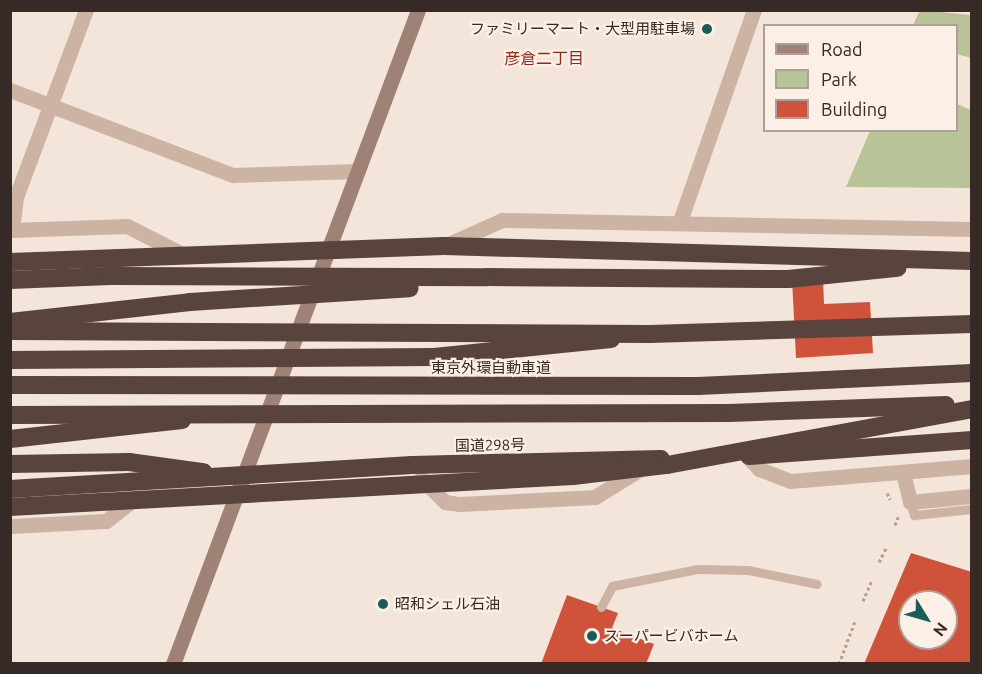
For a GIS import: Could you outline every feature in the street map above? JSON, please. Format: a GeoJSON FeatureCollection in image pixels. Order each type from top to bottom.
{"type":"FeatureCollection","features":[{"type":"Feature","properties":{"kind":"highway"},"geometry":{"type":"LineString","coordinates":[[10,262],[180,253],[329,251],[444,246],[971,261]]}},
{"type":"Feature","properties":{"kind":"highway"},"geometry":{"type":"LineString","coordinates":[[10,322],[346,289],[487,282],[525,277],[788,279],[971,261]]}},
{"type":"Feature","properties":{"kind":"highway"},"geometry":{"type":"LineString","coordinates":[[10,280],[243,273],[487,282]]}},
{"type":"Feature","properties":{"kind":"highway"},"geometry":{"type":"LineString","coordinates":[[10,331],[650,334],[972,324]]}},
{"type":"Feature","properties":{"kind":"highway"},"geometry":{"type":"LineString","coordinates":[[10,360],[474,357],[650,334]]}},
{"type":"Feature","properties":{"kind":"highway","name":"東京外環自動車道"},"geometry":{"type":"LineString","coordinates":[[10,385],[698,386],[972,373]]}},
{"type":"Feature","properties":{"kind":"highway"},"geometry":{"type":"LineString","coordinates":[[10,415],[753,413],[972,402]]}},
{"type":"Feature","properties":{"kind":"highway"},"geometry":{"type":"LineString","coordinates":[[10,507],[573,476],[667,465],[972,409]]}},
{"type":"Feature","properties":{"kind":"highway"},"geometry":{"type":"LineString","coordinates":[[10,439],[219,414]]}},
{"type":"Feature","properties":{"kind":"highway","name":"国道298号"},"geometry":{"type":"LineString","coordinates":[[10,489],[153,483],[239,475],[412,465],[747,456],[972,440]]}},
{"type":"Feature","properties":{"kind":"highway"},"geometry":{"type":"LineString","coordinates":[[10,464],[129,462],[239,475]]}},
{"type":"Feature","properties":{"kind":"street"},"geometry":{"type":"LineString","coordinates":[[86,10],[16,197],[11,230],[127,226],[180,253]]}},
{"type":"Feature","properties":{"kind":"street"},"geometry":{"type":"LineString","coordinates":[[173,663],[239,475],[329,251],[418,10]]}},
{"type":"Feature","properties":{"kind":"street"},"geometry":{"type":"LineString","coordinates":[[680,221],[754,10]]}},
{"type":"Feature","properties":{"kind":"street"},"geometry":{"type":"LineString","coordinates":[[10,90],[233,175],[358,171]]}},
{"type":"Feature","properties":{"kind":"street"},"geometry":{"type":"LineString","coordinates":[[444,246],[502,220],[680,221],[972,229]]}},
{"type":"Feature","properties":{"kind":"street"},"geometry":{"type":"LineString","coordinates":[[747,456],[778,480],[903,473],[972,466]]}},
{"type":"Feature","properties":{"kind":"street"},"geometry":{"type":"LineString","coordinates":[[412,465],[429,491],[460,504],[595,497],[657,459]]}},
{"type":"Feature","properties":{"kind":"street"},"geometry":{"type":"LineString","coordinates":[[903,473],[910,502],[972,495]]}},
{"type":"Feature","properties":{"kind":"street"},"geometry":{"type":"LineString","coordinates":[[10,526],[106,521],[153,483]]}},
{"type":"Feature","properties":{"kind":"lane"},"geometry":{"type":"LineString","coordinates":[[910,502],[914,515],[972,509]]}},
{"type":"Feature","properties":{"kind":"lane"},"geometry":{"type":"LineString","coordinates":[[601,608],[612,586],[698,569],[748,570],[817,584]]}},
{"type":"Feature","properties":{"kind":"path"},"geometry":{"type":"LineString","coordinates":[[879,562],[886,548]]}},
{"type":"Feature","properties":{"kind":"path"},"geometry":{"type":"LineString","coordinates":[[863,601],[871,582]]}},
{"type":"Feature","properties":{"kind":"path"},"geometry":{"type":"LineString","coordinates":[[839,663],[855,621]]}},
{"type":"Feature","properties":{"kind":"green space"},"geometry":{"type":"Polygon","coordinates":[[[920,10],[971,15],[971,58],[958,54],[958,24],[913,24],[920,10]]]}},
{"type":"Feature","properties":{"kind":"green space"},"geometry":{"type":"Polygon","coordinates":[[[958,104],[971,110],[971,188],[846,187],[870,132],[958,132],[958,104]]]}},
{"type":"Feature","properties":{"kind":"building"},"geometry":{"type":"Polygon","coordinates":[[[823,278],[824,304],[870,302],[873,353],[796,358],[792,279],[823,278]]]}},
{"type":"Feature","properties":{"kind":"building"},"geometry":{"type":"Polygon","coordinates":[[[911,553],[972,572],[972,664],[864,664],[911,553]]]}},
{"type":"Feature","properties":{"kind":"building","name":"スーパービバホーム"},"geometry":{"type":"Polygon","coordinates":[[[567,595],[618,613],[612,628],[654,644],[646,664],[541,664],[567,595]]]}},
{"type":"Feature","properties":{"kind":"place","name":"ファミリーマート・大型用駐車場"},"geometry":{"type":"Point","coordinates":[707,29]}},
{"type":"Feature","properties":{"kind":"place","name":"昭和シェル石油"},"geometry":{"type":"Point","coordinates":[383,604]}},
{"type":"Feature","properties":{"kind":"place","name":"スーパービバホーム"},"geometry":{"type":"Point","coordinates":[592,636]}},
{"type":"Feature","properties":{"kind":"district","name":"彦倉二丁目"},"geometry":{"type":"Point","coordinates":[544,58]}}]}
